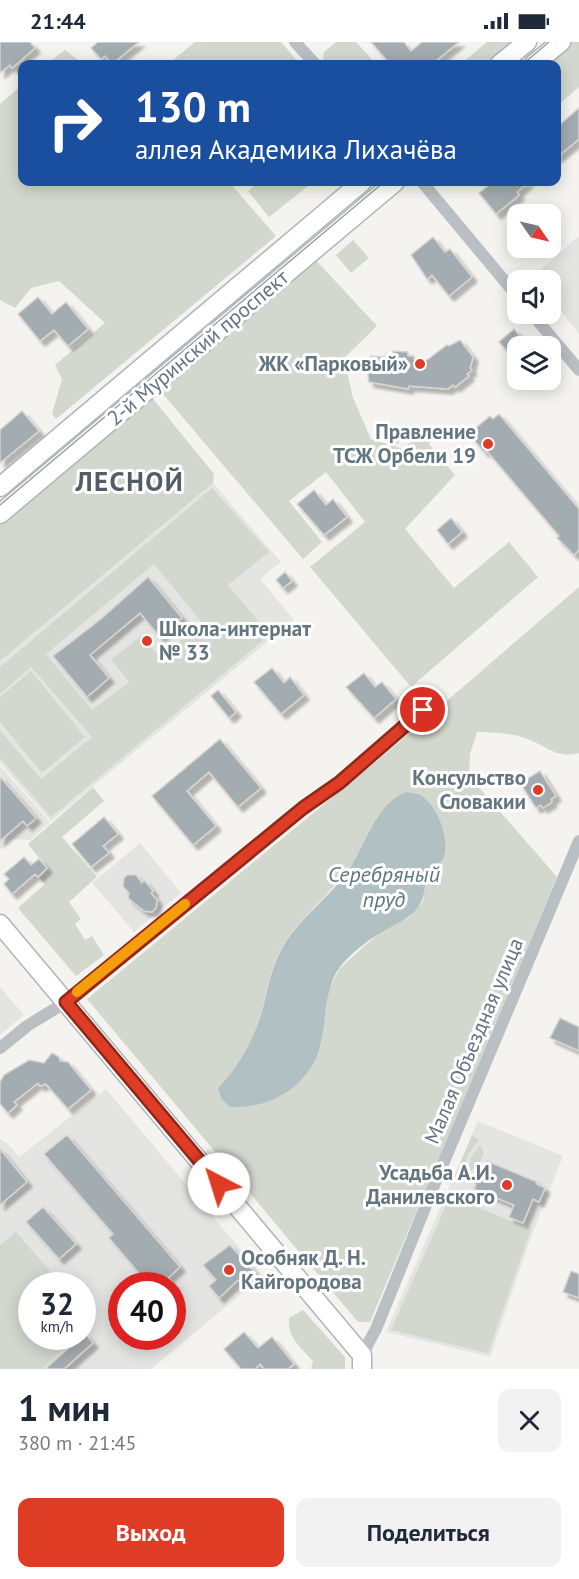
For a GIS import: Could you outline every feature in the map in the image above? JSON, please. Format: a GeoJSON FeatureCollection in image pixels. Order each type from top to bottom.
{"type":"FeatureCollection","features":[{"type":"Feature","properties":{"kind":"main road"},"geometry":{"type":"LineString","coordinates":[[505,60],[527,42]]}},
{"type":"Feature","properties":{"kind":"main road"},"geometry":{"type":"LineString","coordinates":[[539,60],[561,42]]}},
{"type":"Feature","properties":{"kind":"main road","name":"2-й Муринский проспект"},"geometry":{"type":"LineString","coordinates":[[0,486],[357,186]]}},
{"type":"Feature","properties":{"kind":"main road","name":"2-й Муринский проспект"},"geometry":{"type":"LineString","coordinates":[[0,514],[390,186]]}},
{"type":"Feature","properties":{"kind":"main road"},"geometry":{"type":"LineString","coordinates":[[0,924],[362,1362]]}},
{"type":"Feature","properties":{"kind":"street"},"geometry":{"type":"LineString","coordinates":[[295,42],[311,60]]}},
{"type":"Feature","properties":{"kind":"street"},"geometry":{"type":"LineString","coordinates":[[425,186],[507,284]]}},
{"type":"Feature","properties":{"kind":"street"},"geometry":{"type":"LineString","coordinates":[[540,324],[579,370]]}},
{"type":"Feature","properties":{"kind":"street"},"geometry":{"type":"LineString","coordinates":[[0,1048],[27,1026],[66,1002],[303,808],[339,783],[423,710]]}},
{"type":"Feature","properties":{"kind":"street","name":"Малая Объездная улица"},"geometry":{"type":"LineString","coordinates":[[362,1362],[579,841]]}},
{"type":"Feature","properties":{"kind":"shaded area"},"geometry":{"type":"Polygon","coordinates":[[[195,42],[281,42],[297,60],[173,60],[195,42]]]}},
{"type":"Feature","properties":{"kind":"shaded area"},"geometry":{"type":"Polygon","coordinates":[[[336,42],[356,42],[372,60],[323,60],[324,52],[336,42]]]}},
{"type":"Feature","properties":{"kind":"shaded area"},"geometry":{"type":"Polygon","coordinates":[[[487,42],[516,42],[494,60],[466,60],[487,42]]]}},
{"type":"Feature","properties":{"kind":"shaded area"},"geometry":{"type":"Polygon","coordinates":[[[570,42],[579,42],[579,87],[561,103],[561,60],[548,60],[570,42]]]}},
{"type":"Feature","properties":{"kind":"shaded area"},"geometry":{"type":"Polygon","coordinates":[[[65,50],[78,60],[52,60],[65,50]]]}},
{"type":"Feature","properties":{"kind":"shaded area"},"geometry":{"type":"Polygon","coordinates":[[[18,88],[18,186],[232,186],[276,236],[56,419],[52,414],[62,379],[55,365],[105,323],[59,281],[31,288],[15,308],[0,300],[0,104],[18,88]]]}},
{"type":"Feature","properties":{"kind":"shaded area"},"geometry":{"type":"Polygon","coordinates":[[[254,186],[308,186],[269,217],[248,191],[254,186]]]}},
{"type":"Feature","properties":{"kind":"shaded area"},"geometry":{"type":"Polygon","coordinates":[[[579,236],[579,334],[561,312],[561,270],[540,270],[554,258],[561,258],[561,252],[579,236]]]}},
{"type":"Feature","properties":{"kind":"shaded area"},"geometry":{"type":"Polygon","coordinates":[[[353,240],[369,258],[351,273],[336,255],[353,240]]]}},
{"type":"Feature","properties":{"kind":"shaded area"},"geometry":{"type":"Polygon","coordinates":[[[313,257],[377,326],[344,358],[353,398],[371,439],[403,449],[429,425],[439,435],[429,444],[455,475],[405,529],[454,588],[509,542],[538,577],[411,687],[310,567],[365,522],[326,472],[289,501],[322,542],[303,559],[157,387],[313,257]]]}},
{"type":"Feature","properties":{"kind":"shaded area"},"geometry":{"type":"Polygon","coordinates":[[[149,394],[214,474],[213,483],[0,661],[0,521],[149,394]]]}},
{"type":"Feature","properties":{"kind":"shaded area","name":"Школа-интернат № 33"},"geometry":{"type":"Polygon","coordinates":[[[213,483],[281,562],[260,579],[294,620],[51,821],[0,763],[0,661],[213,483]]]}},
{"type":"Feature","properties":{"kind":"shaded area"},"geometry":{"type":"Polygon","coordinates":[[[212,488],[269,552],[228,585],[270,635],[51,817],[0,758],[0,730],[41,779],[92,737],[31,667],[0,694],[0,667],[212,488]],[[154,564],[46,654],[92,710],[129,682],[111,660],[141,636],[160,657],[202,623],[154,564]]]}},
{"type":"Feature","properties":{"kind":"shaded area"},"geometry":{"type":"Polygon","coordinates":[[[579,587],[579,753],[559,753],[517,736],[477,732],[470,754],[469,776],[557,877],[370,1322],[358,1322],[87,999],[385,754],[579,587]],[[359,854],[288,938],[280,951],[273,967],[253,1038],[238,1064],[218,1088],[310,1069],[321,1044],[329,989],[340,968],[379,933],[410,917],[423,901],[426,876],[442,861],[359,854]]]}},
{"type":"Feature","properties":{"kind":"shaded area"},"geometry":{"type":"Polygon","coordinates":[[[31,671],[85,737],[42,773],[0,722],[0,697],[31,671]]]}},
{"type":"Feature","properties":{"kind":"shaded area"},"geometry":{"type":"Polygon","coordinates":[[[0,766],[50,822],[30,840],[12,839],[0,850],[0,766]]]}},
{"type":"Feature","properties":{"kind":"shaded area"},"geometry":{"type":"Polygon","coordinates":[[[93,787],[104,801],[62,837],[97,877],[69,902],[81,919],[75,924],[85,940],[92,936],[104,955],[76,976],[18,908],[45,884],[39,878],[48,869],[28,844],[93,787]]]}},
{"type":"Feature","properties":{"kind":"shaded area"},"geometry":{"type":"Polygon","coordinates":[[[140,843],[181,893],[134,932],[92,883],[140,843]]]}},
{"type":"Feature","properties":{"kind":"shaded area"},"geometry":{"type":"Polygon","coordinates":[[[0,987],[24,1015],[0,1035],[0,987]]]}},
{"type":"Feature","properties":{"kind":"shaded area"},"geometry":{"type":"Polygon","coordinates":[[[106,1089],[263,1276],[186,1340],[186,1272],[108,1272],[108,1350],[174,1350],[151,1369],[0,1369],[0,1139],[7,1143],[19,1157],[106,1089]]]}},
{"type":"Feature","properties":{"kind":"shaded area"},"geometry":{"type":"Polygon","coordinates":[[[478,1121],[563,1156],[531,1237],[490,1357],[386,1332],[478,1121]]]}},
{"type":"Feature","properties":{"kind":"shaded area"},"geometry":{"type":"Polygon","coordinates":[[[472,1135],[479,1140],[467,1156],[465,1176],[455,1182],[453,1180],[472,1135]]]}},
{"type":"Feature","properties":{"kind":"shaded area"},"geometry":{"type":"Polygon","coordinates":[[[480,1145],[484,1153],[479,1165],[469,1171],[471,1157],[480,1145]]]}},
{"type":"Feature","properties":{"kind":"shaded area"},"geometry":{"type":"Polygon","coordinates":[[[450,1196],[531,1229],[488,1353],[391,1330],[450,1196]]]}},
{"type":"Feature","properties":{"kind":"shaded area"},"geometry":{"type":"Polygon","coordinates":[[[16,1232],[51,1272],[18,1272],[18,1350],[63,1350],[42,1369],[0,1369],[0,1245],[16,1232]]]}},
{"type":"Feature","properties":{"kind":"shaded area"},"geometry":{"type":"Polygon","coordinates":[[[303,1310],[345,1357],[345,1369],[311,1369],[313,1361],[295,1341],[289,1325],[289,1318],[303,1310]]]}},
{"type":"Feature","properties":{"kind":"water","name":"Серебряный пруд"},"geometry":{"type":"Polygon","coordinates":[[[406,792],[420,795],[426,800],[437,815],[444,833],[443,859],[426,876],[424,893],[418,908],[409,917],[365,943],[340,967],[331,984],[323,1033],[316,1057],[309,1071],[299,1082],[275,1099],[246,1107],[230,1107],[221,1098],[218,1088],[248,1047],[280,952],[295,929],[342,879],[387,805],[406,792]]]}},
{"type":"Feature","properties":{"kind":"building"},"geometry":{"type":"Polygon","coordinates":[[[0,42],[30,42],[35,48],[21,60],[18,60],[12,68],[10,65],[0,73],[0,42]]]}},
{"type":"Feature","properties":{"kind":"building"},"geometry":{"type":"Polygon","coordinates":[[[98,42],[139,42],[117,60],[108,60],[105,56],[101,59],[91,48],[98,42]]]}},
{"type":"Feature","properties":{"kind":"building"},"geometry":{"type":"Polygon","coordinates":[[[371,42],[404,42],[411,51],[422,42],[459,42],[437,60],[387,60],[371,42]]]}},
{"type":"Feature","properties":{"kind":"building"},"geometry":{"type":"Polygon","coordinates":[[[579,108],[579,139],[561,154],[561,124],[579,108]]]}},
{"type":"Feature","properties":{"kind":"building"},"geometry":{"type":"Polygon","coordinates":[[[488,186],[524,186],[517,192],[519,195],[496,214],[479,193],[488,186]]]}},
{"type":"Feature","properties":{"kind":"building"},"geometry":{"type":"Polygon","coordinates":[[[433,237],[445,252],[450,249],[472,277],[449,296],[432,275],[427,279],[411,255],[433,237]]]}},
{"type":"Feature","properties":{"kind":"building"},"geometry":{"type":"Polygon","coordinates":[[[38,297],[52,314],[66,302],[88,329],[68,346],[54,330],[40,341],[18,314],[38,297]]]}},
{"type":"Feature","properties":{"kind":"building"},"geometry":{"type":"Polygon","coordinates":[[[514,329],[520,336],[507,336],[507,351],[499,342],[514,329]]]}},
{"type":"Feature","properties":{"kind":"building","name":"ЖК «Парковый»"},"geometry":{"type":"Polygon","coordinates":[[[460,340],[473,357],[470,368],[472,370],[467,374],[469,376],[455,387],[453,385],[448,389],[409,386],[408,389],[369,382],[367,368],[371,356],[386,357],[386,354],[393,354],[393,351],[408,352],[408,356],[414,356],[414,359],[427,360],[447,345],[460,340]]]}},
{"type":"Feature","properties":{"kind":"building"},"geometry":{"type":"Polygon","coordinates":[[[22,411],[39,431],[0,463],[0,430],[22,411]]]}},
{"type":"Feature","properties":{"kind":"building"},"geometry":{"type":"Polygon","coordinates":[[[499,414],[579,509],[579,550],[574,555],[557,538],[559,536],[486,450],[484,452],[474,440],[476,439],[471,432],[490,416],[493,419],[499,414]]]}},
{"type":"Feature","properties":{"kind":"building"},"geometry":{"type":"Polygon","coordinates":[[[387,423],[396,432],[388,440],[379,431],[387,423]]]}},
{"type":"Feature","properties":{"kind":"building"},"geometry":{"type":"Polygon","coordinates":[[[314,490],[326,505],[333,499],[347,517],[324,535],[297,504],[314,490]]]}},
{"type":"Feature","properties":{"kind":"building"},"geometry":{"type":"Polygon","coordinates":[[[451,518],[462,532],[448,544],[437,530],[451,518]]]}},
{"type":"Feature","properties":{"kind":"building"},"geometry":{"type":"Polygon","coordinates":[[[285,572],[292,581],[283,588],[276,580],[285,572]]]}},
{"type":"Feature","properties":{"kind":"building"},"geometry":{"type":"Polygon","coordinates":[[[148,577],[182,618],[160,637],[140,613],[90,655],[109,678],[87,697],[53,656],[101,619],[148,577]]]}},
{"type":"Feature","properties":{"kind":"building"},"geometry":{"type":"Polygon","coordinates":[[[272,668],[284,683],[290,677],[304,695],[281,714],[254,682],[272,668]]]}},
{"type":"Feature","properties":{"kind":"building"},"geometry":{"type":"Polygon","coordinates":[[[364,673],[375,687],[382,682],[396,699],[374,718],[346,687],[364,673]]]}},
{"type":"Feature","properties":{"kind":"building"},"geometry":{"type":"Polygon","coordinates":[[[218,690],[236,712],[229,718],[211,696],[218,690]]]}},
{"type":"Feature","properties":{"kind":"building"},"geometry":{"type":"Polygon","coordinates":[[[220,739],[261,788],[238,807],[209,772],[187,791],[216,826],[193,845],[152,796],[220,739]]]}},
{"type":"Feature","properties":{"kind":"building","name":"Консульство Словакии"},"geometry":{"type":"Polygon","coordinates":[[[540,771],[556,796],[543,808],[541,805],[536,808],[520,783],[540,771]]]}},
{"type":"Feature","properties":{"kind":"building"},"geometry":{"type":"Polygon","coordinates":[[[0,777],[36,818],[27,826],[23,821],[0,841],[0,777]]]}},
{"type":"Feature","properties":{"kind":"building"},"geometry":{"type":"Polygon","coordinates":[[[104,817],[118,834],[103,846],[109,853],[91,867],[72,844],[104,817]]]}},
{"type":"Feature","properties":{"kind":"building"},"geometry":{"type":"Polygon","coordinates":[[[24,857],[31,865],[39,859],[47,868],[38,877],[35,874],[12,894],[4,884],[9,879],[4,874],[24,857]]]}},
{"type":"Feature","properties":{"kind":"building"},"geometry":{"type":"Polygon","coordinates":[[[127,875],[136,875],[142,883],[144,880],[153,891],[151,893],[157,900],[156,908],[152,912],[144,911],[128,898],[129,893],[123,886],[127,875]]]}},
{"type":"Feature","properties":{"kind":"building"},"geometry":{"type":"Polygon","coordinates":[[[560,1018],[579,1027],[579,1051],[550,1038],[560,1018]]]}},
{"type":"Feature","properties":{"kind":"building"},"geometry":{"type":"Polygon","coordinates":[[[52,1053],[59,1057],[60,1061],[68,1062],[91,1090],[68,1109],[46,1084],[40,1086],[38,1083],[14,1102],[17,1105],[8,1113],[0,1104],[0,1082],[4,1075],[29,1060],[44,1063],[52,1053]]]}},
{"type":"Feature","properties":{"kind":"building"},"geometry":{"type":"Polygon","coordinates":[[[67,1135],[180,1267],[175,1272],[138,1272],[109,1238],[113,1234],[44,1154],[67,1135]]]}},
{"type":"Feature","properties":{"kind":"building"},"geometry":{"type":"Polygon","coordinates":[[[0,1149],[27,1182],[0,1205],[0,1149]]]}},
{"type":"Feature","properties":{"kind":"building","name":"Усадьба А.И. Данилевского"},"geometry":{"type":"Polygon","coordinates":[[[487,1161],[537,1182],[536,1184],[545,1188],[539,1202],[533,1199],[523,1223],[509,1217],[514,1205],[474,1189],[476,1185],[473,1180],[482,1171],[487,1161]]]}},
{"type":"Feature","properties":{"kind":"building"},"geometry":{"type":"Polygon","coordinates":[[[43,1207],[76,1244],[59,1259],[26,1222],[43,1207]]]}},
{"type":"Feature","properties":{"kind":"building","name":"Особняк Д. Н. Кайгородова"},"geometry":{"type":"Polygon","coordinates":[[[230,1245],[256,1274],[243,1285],[238,1280],[219,1298],[209,1286],[216,1280],[203,1265],[230,1245]]]}},
{"type":"Feature","properties":{"kind":"building"},"geometry":{"type":"Polygon","coordinates":[[[571,1271],[579,1274],[579,1298],[563,1292],[571,1271]]]}},
{"type":"Feature","properties":{"kind":"building"},"geometry":{"type":"Polygon","coordinates":[[[244,1332],[258,1348],[272,1337],[294,1364],[288,1369],[264,1369],[260,1364],[255,1369],[241,1369],[224,1349],[244,1332]]]}},
{"type":"Feature","properties":{"kind":"building"},"geometry":{"type":"Polygon","coordinates":[[[67,1350],[85,1350],[64,1369],[45,1369],[67,1350]]]}},
{"type":"Feature","properties":{"kind":"tram line"},"geometry":{"type":"LineString","coordinates":[[528,60],[549,42]]}},
{"type":"Feature","properties":{"kind":"tram line"},"geometry":{"type":"LineString","coordinates":[[0,505],[379,186]]}},
{"type":"Feature","properties":{"kind":"slow traffic"},"geometry":{"type":"LineString","coordinates":[[77,992],[185,904]]}},
{"type":"Feature","properties":{"kind":"place","name":"ЖК «Парковый»"},"geometry":{"type":"Point","coordinates":[420,364]}},
{"type":"Feature","properties":{"kind":"place","name":"Правление ТСЖ Орбели 19"},"geometry":{"type":"Point","coordinates":[488,444]}},
{"type":"Feature","properties":{"kind":"place","name":"Школа-интернат № 33"},"geometry":{"type":"Point","coordinates":[147,641]}},
{"type":"Feature","properties":{"kind":"place","name":"Консульство Словакии"},"geometry":{"type":"Point","coordinates":[538,790]}},
{"type":"Feature","properties":{"kind":"place","name":"Усадьба А.И. Данилевского"},"geometry":{"type":"Point","coordinates":[507,1185]}},
{"type":"Feature","properties":{"kind":"place","name":"Особняк Д. Н. Кайгородова"},"geometry":{"type":"Point","coordinates":[229,1270]}},
{"type":"Feature","properties":{"kind":"district","name":"ЛЕСНОЙ"},"geometry":{"type":"Point","coordinates":[130,482]}},
{"type":"Feature","properties":{"kind":"route"},"geometry":{"type":"LineString","coordinates":[[219,1184],[66,1002],[303,808],[339,783],[423,710]]}}]}
